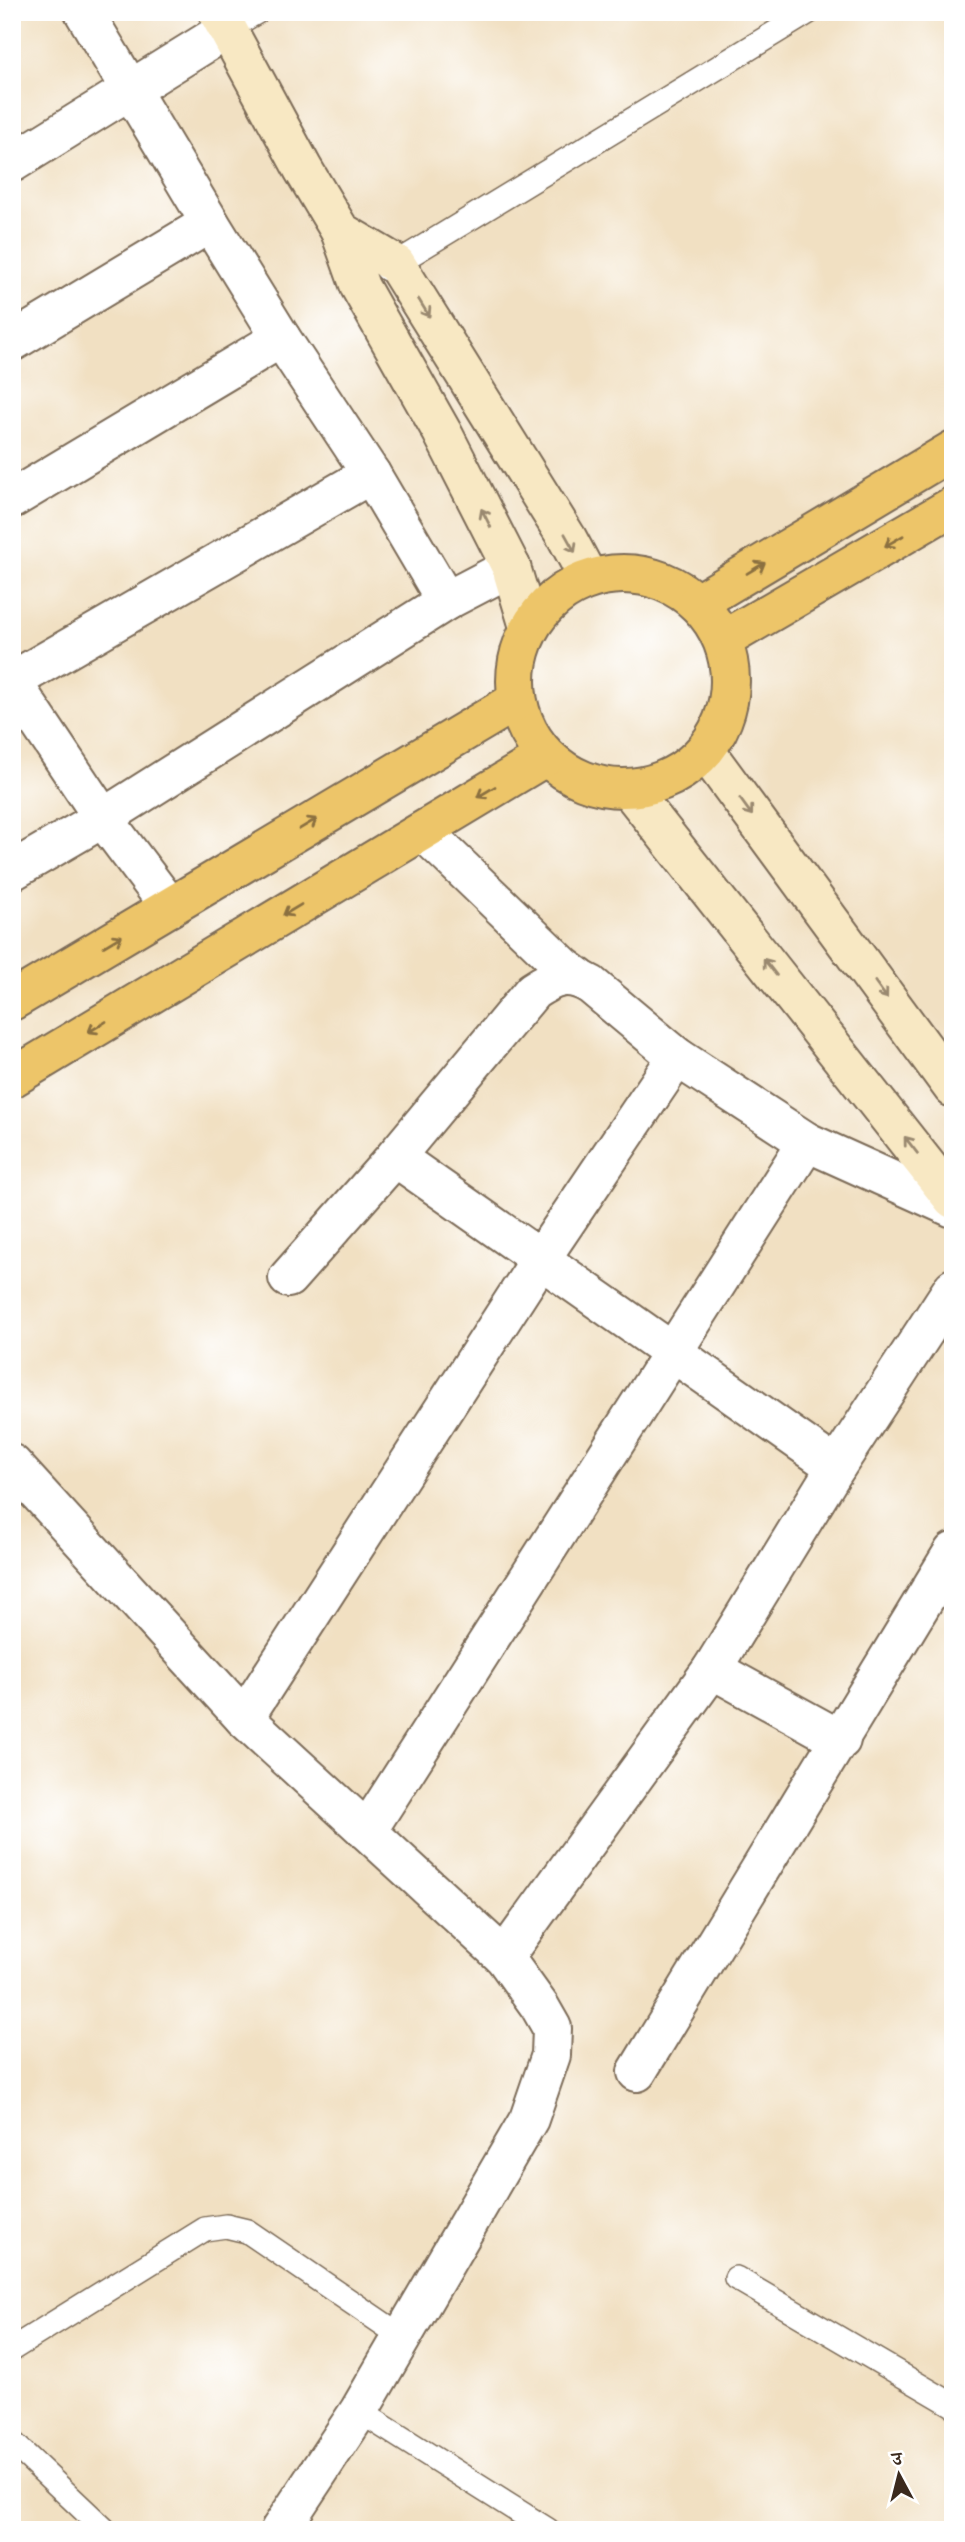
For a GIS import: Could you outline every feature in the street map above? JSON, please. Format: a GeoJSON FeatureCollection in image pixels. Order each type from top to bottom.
{"type":"FeatureCollection","features":[{"type":"Feature","properties":{"kind":"main road"},"geometry":{"type":"LineString","coordinates":[[234,18],[303,169],[340,231],[360,287],[442,432],[511,567],[530,627]]}},
{"type":"Feature","properties":{"kind":"main road"},"geometry":{"type":"LineString","coordinates":[[340,231],[396,264],[567,538],[589,579]]}},
{"type":"Feature","properties":{"kind":"main road"},"geometry":{"type":"LineString","coordinates":[[697,603],[953,450]]}},
{"type":"Feature","properties":{"kind":"main road"},"geometry":{"type":"LineString","coordinates":[[723,640],[953,506]]}},
{"type":"Feature","properties":{"kind":"main road"},"geometry":{"type":"LineString","coordinates":[[627,574],[665,582],[697,603],[723,640],[732,678],[726,718],[706,752],[672,778],[630,790],[584,783],[545,757],[516,701],[516,663],[530,627],[555,598],[589,579],[627,574]]}},
{"type":"Feature","properties":{"kind":"main road"},"geometry":{"type":"LineString","coordinates":[[12,1001],[516,701]]}},
{"type":"Feature","properties":{"kind":"main road"},"geometry":{"type":"LineString","coordinates":[[706,752],[953,1088]]}},
{"type":"Feature","properties":{"kind":"main road"},"geometry":{"type":"LineString","coordinates":[[15,1084],[545,757]]}},
{"type":"Feature","properties":{"kind":"main road"},"geometry":{"type":"LineString","coordinates":[[630,790],[953,1199]]}},
{"type":"Feature","properties":{"kind":"street"},"geometry":{"type":"LineString","coordinates":[[84,12],[209,223],[371,474],[446,601]]}},
{"type":"Feature","properties":{"kind":"street"},"geometry":{"type":"LineString","coordinates":[[12,163],[131,90],[234,18]]}},
{"type":"Feature","properties":{"kind":"street"},"geometry":{"type":"LineString","coordinates":[[12,342],[209,223]]}},
{"type":"Feature","properties":{"kind":"street"},"geometry":{"type":"LineString","coordinates":[[12,499],[281,338]]}},
{"type":"Feature","properties":{"kind":"street"},"geometry":{"type":"LineString","coordinates":[[170,907],[103,818],[12,682],[371,474]]}},
{"type":"Feature","properties":{"kind":"street"},"geometry":{"type":"LineString","coordinates":[[12,871],[103,818],[446,601],[511,567]]}},
{"type":"Feature","properties":{"kind":"street"},"geometry":{"type":"LineString","coordinates":[[422,831],[564,967],[591,985],[677,1057],[807,1142],[953,1208]]}},
{"type":"Feature","properties":{"kind":"street"},"geometry":{"type":"LineString","coordinates":[[288,1278],[395,1157],[533,991],[552,978],[579,978]]}},
{"type":"Feature","properties":{"kind":"street"},"geometry":{"type":"LineString","coordinates":[[244,1718],[540,1260],[677,1057]]}},
{"type":"Feature","properties":{"kind":"street"},"geometry":{"type":"LineString","coordinates":[[367,1831],[807,1142]]}},
{"type":"Feature","properties":{"kind":"street"},"geometry":{"type":"LineString","coordinates":[[395,1157],[836,1467]]}},
{"type":"Feature","properties":{"kind":"street"},"geometry":{"type":"LineString","coordinates":[[504,1957],[712,1669],[836,1467],[953,1288]]}},
{"type":"Feature","properties":{"kind":"street"},"geometry":{"type":"LineString","coordinates":[[12,1464],[244,1718],[504,1957],[552,2028],[551,2055],[529,2119],[359,2411],[280,2530]]}},
{"type":"Feature","properties":{"kind":"street"},"geometry":{"type":"LineString","coordinates":[[637,2072],[953,1552]]}},
{"type":"Feature","properties":{"kind":"street"},"geometry":{"type":"LineString","coordinates":[[712,1669],[841,1740]]}},
{"type":"Feature","properties":{"kind":"lane"},"geometry":{"type":"LineString","coordinates":[[360,287],[809,12]]}},
{"type":"Feature","properties":{"kind":"lane"},"geometry":{"type":"LineString","coordinates":[[12,2348],[205,2229],[226,2226],[247,2231],[401,2336]]}},
{"type":"Feature","properties":{"kind":"lane"},"geometry":{"type":"LineString","coordinates":[[736,2278],[953,2405]]}},
{"type":"Feature","properties":{"kind":"lane"},"geometry":{"type":"LineString","coordinates":[[359,2411],[548,2530]]}},
{"type":"Feature","properties":{"kind":"lane"},"geometry":{"type":"LineString","coordinates":[[12,2442],[105,2530]]}}]}
